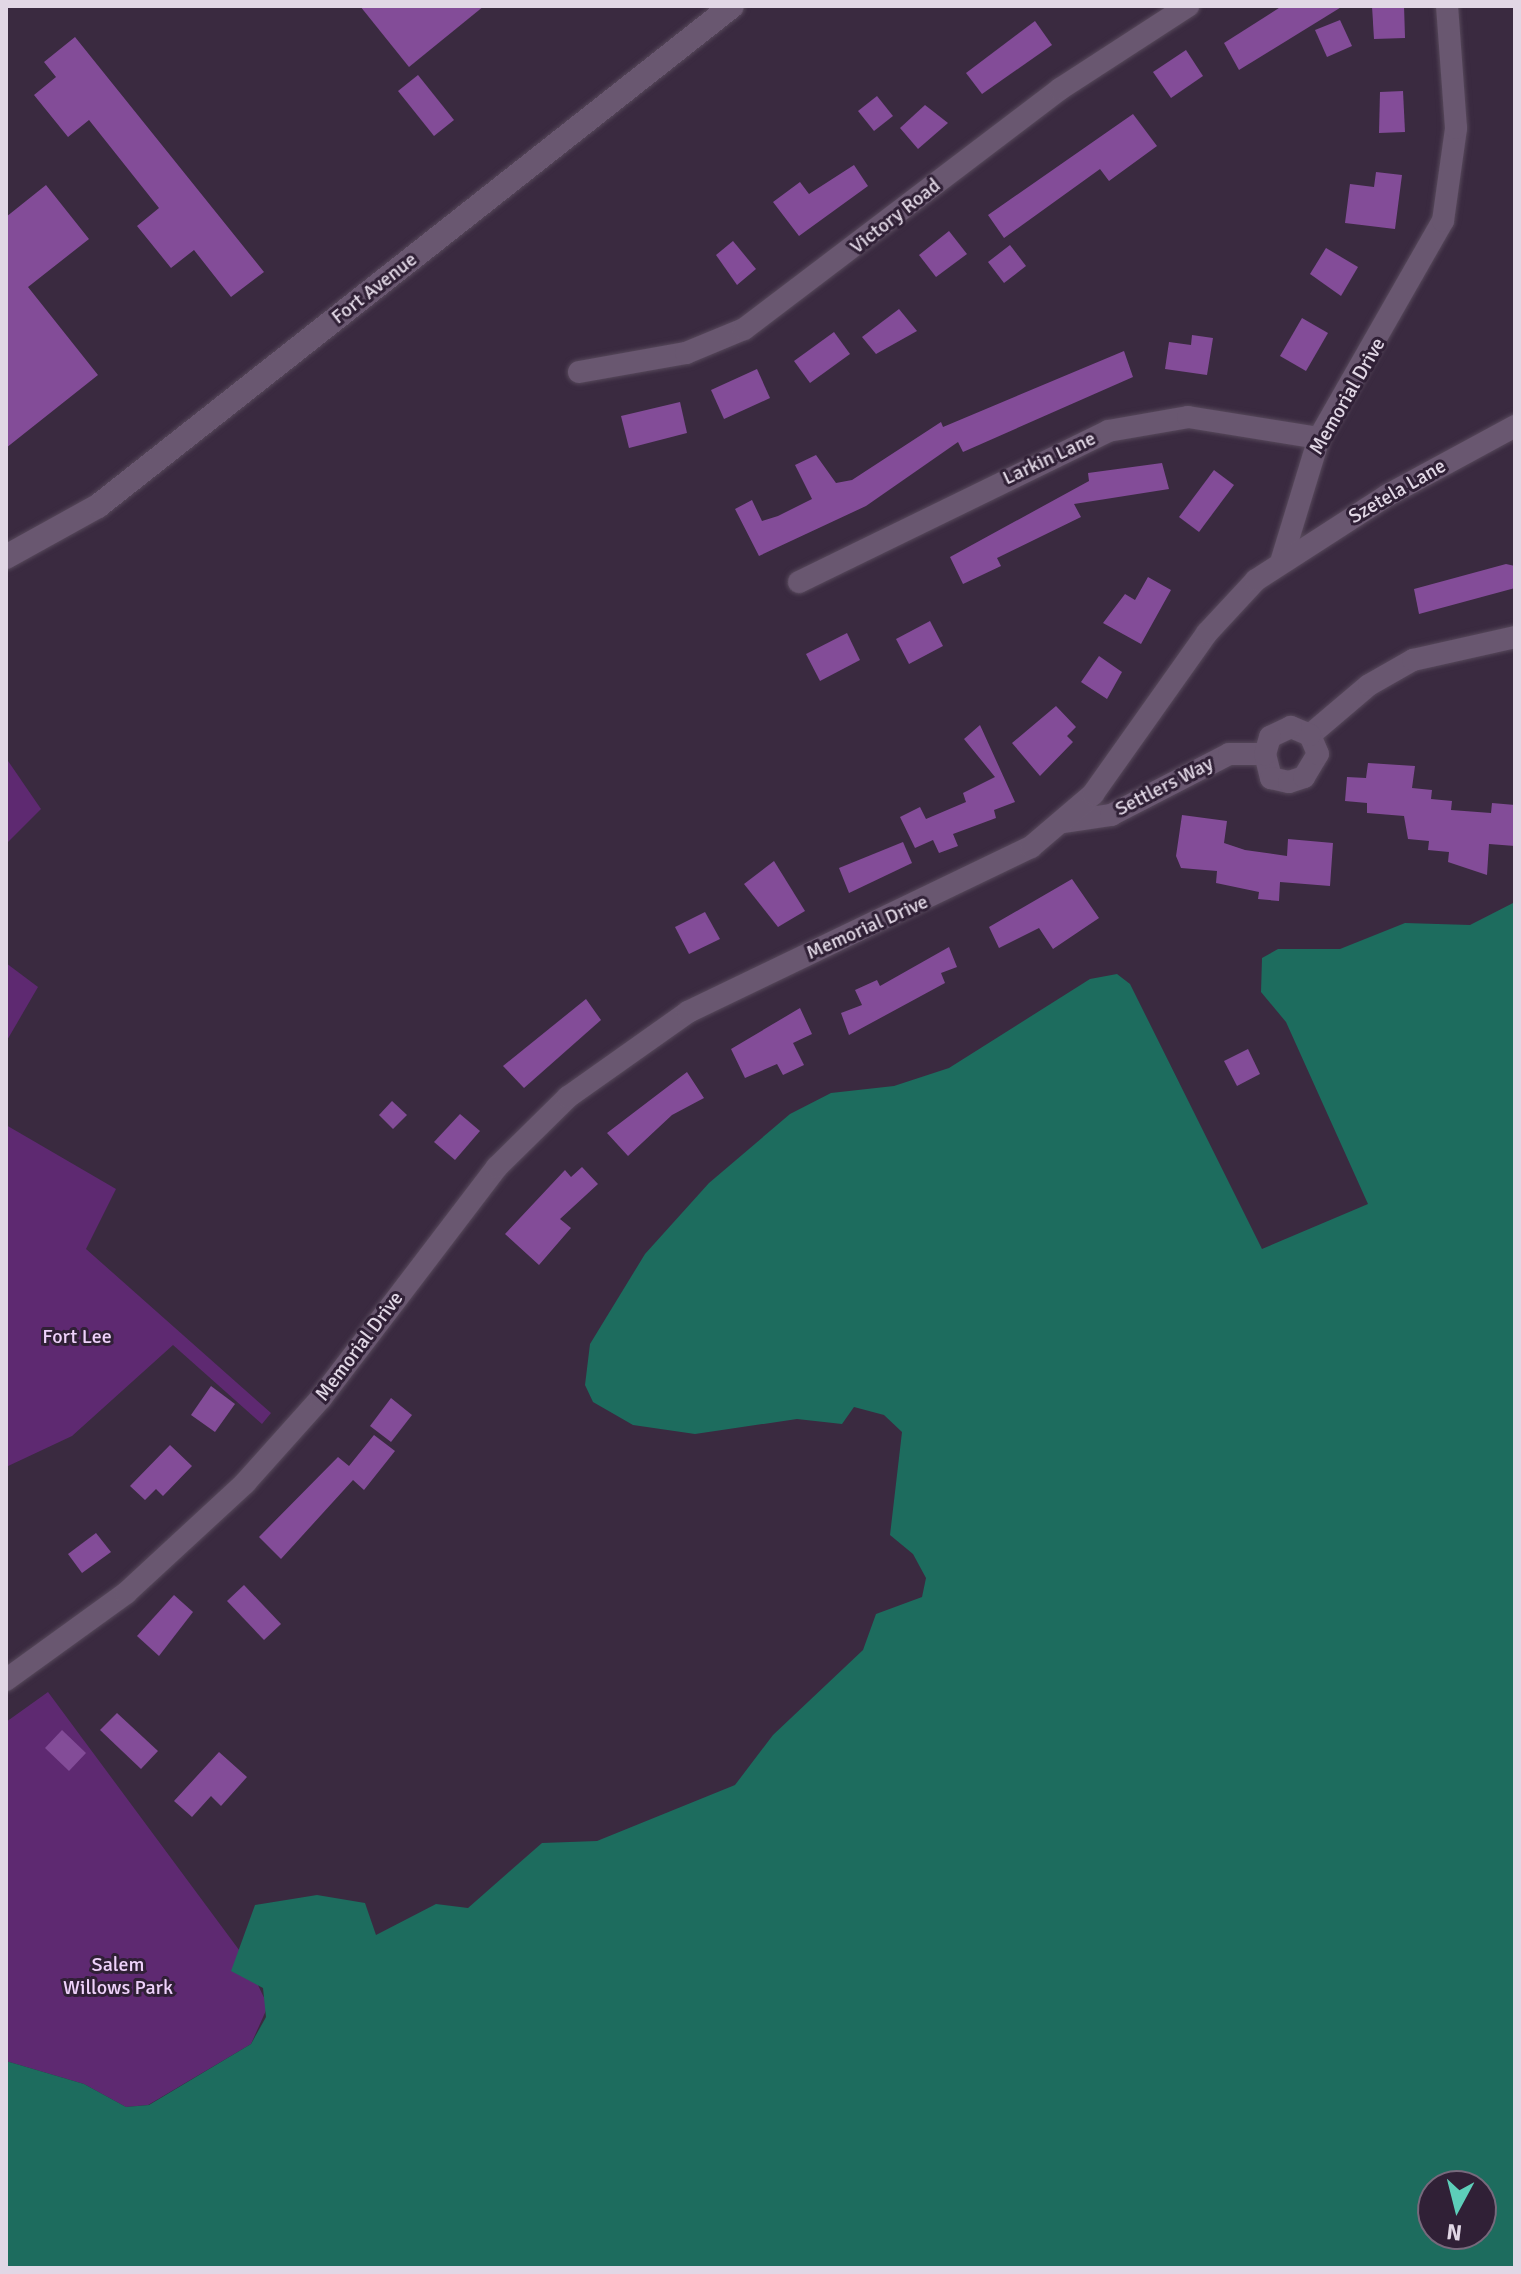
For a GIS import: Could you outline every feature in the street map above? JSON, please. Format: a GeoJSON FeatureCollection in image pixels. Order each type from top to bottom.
{"type":"FeatureCollection","features":[{"type":"Feature","properties":{"kind":"street","name":"Fort Avenue"},"geometry":{"type":"LineString","coordinates":[[6,557],[98,506],[732,6]]}},
{"type":"Feature","properties":{"kind":"street","name":"Victory Road"},"geometry":{"type":"LineString","coordinates":[[579,372],[686,353],[744,329],[1060,89],[1188,6]]}},
{"type":"Feature","properties":{"kind":"street","name":"Memorial Drive"},"geometry":{"type":"LineString","coordinates":[[6,1680],[126,1593],[245,1483],[321,1398],[497,1167],[568,1097],[688,1012],[996,867],[1063,822],[1118,762],[1207,633],[1282,559],[1319,438],[1443,221],[1456,128],[1447,6]]}},
{"type":"Feature","properties":{"kind":"street","name":"Larkin Lane"},"geometry":{"type":"LineString","coordinates":[[799,582],[1108,431],[1188,417],[1319,438]]}},
{"type":"Feature","properties":{"kind":"street","name":"Szetela Lane"},"geometry":{"type":"LineString","coordinates":[[1282,559],[1515,426]]}},
{"type":"Feature","properties":{"kind":"street"},"geometry":{"type":"LineString","coordinates":[[1310,735],[1318,754],[1304,777],[1271,778],[1265,754],[1279,731],[1310,735],[1389,672],[1515,637]]}},
{"type":"Feature","properties":{"kind":"street","name":"Settlers Way"},"geometry":{"type":"LineString","coordinates":[[1063,822],[1111,815],[1229,754],[1265,754]]}},
{"type":"Feature","properties":{"kind":"green space"},"geometry":{"type":"Polygon","coordinates":[[[6,758],[41,809],[6,844],[6,758]]]}},
{"type":"Feature","properties":{"kind":"green space"},"geometry":{"type":"Polygon","coordinates":[[[6,963],[38,987],[6,1042],[6,963]]]}},
{"type":"Feature","properties":{"kind":"green space","name":"Fort Lee"},"geometry":{"type":"Polygon","coordinates":[[[6,1125],[116,1189],[86,1249],[271,1413],[262,1424],[173,1345],[72,1436],[6,1467],[6,1125]]]}},
{"type":"Feature","properties":{"kind":"green space","name":"Salem Willows Park"},"geometry":{"type":"Polygon","coordinates":[[[48,1692],[245,1958],[268,2006],[251,2044],[148,2105],[126,2107],[84,2084],[6,2061],[6,1722],[48,1692]]]}},
{"type":"Feature","properties":{"kind":"shaded area"},"geometry":{"type":"Polygon","coordinates":[[[1515,902],[1515,2268],[6,2268],[6,2061],[84,2084],[126,2107],[149,2105],[251,2044],[266,2017],[263,1988],[231,1971],[255,1905],[317,1895],[365,1903],[376,1935],[436,1904],[468,1908],[542,1843],[597,1841],[735,1785],[773,1735],[863,1650],[876,1614],[922,1597],[926,1578],[913,1554],[890,1535],[902,1432],[884,1415],[854,1407],[842,1424],[797,1419],[695,1434],[633,1425],[593,1402],[585,1385],[590,1344],[645,1254],[709,1183],[790,1114],[831,1093],[894,1086],[949,1068],[1090,979],[1117,974],[1130,984],[1262,1249],[1368,1204],[1286,1022],[1261,992],[1262,958],[1278,949],[1340,949],[1405,923],[1470,925],[1515,902]]]}},
{"type":"Feature","properties":{"kind":"building"},"geometry":{"type":"Polygon","coordinates":[[[360,6],[484,6],[409,67],[360,6]]]}},
{"type":"Feature","properties":{"kind":"building"},"geometry":{"type":"Polygon","coordinates":[[[1282,6],[1343,6],[1239,70],[1224,43],[1282,6]]]}},
{"type":"Feature","properties":{"kind":"building"},"geometry":{"type":"Polygon","coordinates":[[[1372,6],[1404,6],[1405,38],[1374,39],[1372,6]]]}},
{"type":"Feature","properties":{"kind":"building"},"geometry":{"type":"Polygon","coordinates":[[[1340,20],[1352,46],[1327,57],[1315,30],[1340,20]]]}},
{"type":"Feature","properties":{"kind":"building"},"geometry":{"type":"Polygon","coordinates":[[[1035,21],[1052,45],[982,94],[966,73],[1035,21]]]}},
{"type":"Feature","properties":{"kind":"building"},"geometry":{"type":"Polygon","coordinates":[[[75,37],[264,272],[231,297],[194,250],[171,268],[137,226],[159,208],[89,120],[68,137],[34,95],[56,77],[44,62],[75,37]]]}},
{"type":"Feature","properties":{"kind":"building"},"geometry":{"type":"Polygon","coordinates":[[[1186,50],[1203,76],[1171,98],[1153,72],[1186,50]]]}},
{"type":"Feature","properties":{"kind":"building"},"geometry":{"type":"Polygon","coordinates":[[[418,75],[454,120],[434,136],[398,91],[418,75]]]}},
{"type":"Feature","properties":{"kind":"building"},"geometry":{"type":"Polygon","coordinates":[[[1403,91],[1405,132],[1379,133],[1380,92],[1403,91]]]}},
{"type":"Feature","properties":{"kind":"building"},"geometry":{"type":"Polygon","coordinates":[[[877,96],[893,116],[874,131],[858,111],[877,96]]]}},
{"type":"Feature","properties":{"kind":"building"},"geometry":{"type":"Polygon","coordinates":[[[925,105],[948,123],[918,149],[900,128],[925,105]]]}},
{"type":"Feature","properties":{"kind":"building"},"geometry":{"type":"Polygon","coordinates":[[[1133,114],[1157,146],[1109,181],[1100,169],[1004,238],[988,215],[1133,114]]]}},
{"type":"Feature","properties":{"kind":"building"},"geometry":{"type":"Polygon","coordinates":[[[854,165],[868,186],[799,236],[773,202],[800,182],[809,194],[854,165]]]}},
{"type":"Feature","properties":{"kind":"building"},"geometry":{"type":"Polygon","coordinates":[[[1376,172],[1402,175],[1395,229],[1345,223],[1350,184],[1374,187],[1376,172]]]}},
{"type":"Feature","properties":{"kind":"building"},"geometry":{"type":"Polygon","coordinates":[[[46,185],[89,239],[28,287],[98,375],[6,448],[6,217],[46,185]]]}},
{"type":"Feature","properties":{"kind":"building"},"geometry":{"type":"Polygon","coordinates":[[[949,231],[967,254],[936,277],[919,255],[949,231]]]}},
{"type":"Feature","properties":{"kind":"building"},"geometry":{"type":"Polygon","coordinates":[[[733,241],[756,269],[737,285],[716,255],[733,241]]]}},
{"type":"Feature","properties":{"kind":"building"},"geometry":{"type":"Polygon","coordinates":[[[1010,245],[1026,266],[1004,283],[988,262],[1010,245]]]}},
{"type":"Feature","properties":{"kind":"building"},"geometry":{"type":"Polygon","coordinates":[[[1326,248],[1358,267],[1341,296],[1310,274],[1326,248]]]}},
{"type":"Feature","properties":{"kind":"building"},"geometry":{"type":"Polygon","coordinates":[[[899,309],[917,331],[876,354],[862,337],[899,309]]]}},
{"type":"Feature","properties":{"kind":"building"},"geometry":{"type":"Polygon","coordinates":[[[1302,318],[1328,333],[1306,371],[1280,356],[1302,318]]]}},
{"type":"Feature","properties":{"kind":"building"},"geometry":{"type":"Polygon","coordinates":[[[834,332],[850,354],[810,383],[794,361],[834,332]]]}},
{"type":"Feature","properties":{"kind":"building"},"geometry":{"type":"Polygon","coordinates":[[[1192,335],[1213,338],[1207,375],[1165,369],[1169,342],[1191,345],[1192,335]]]}},
{"type":"Feature","properties":{"kind":"building"},"geometry":{"type":"Polygon","coordinates":[[[1124,351],[1133,377],[963,452],[958,442],[866,506],[759,556],[735,509],[752,500],[762,521],[778,516],[812,499],[795,465],[816,455],[836,483],[852,480],[941,422],[943,427],[1124,351]]]}},
{"type":"Feature","properties":{"kind":"building"},"geometry":{"type":"Polygon","coordinates":[[[757,369],[770,398],[724,419],[711,390],[757,369]]]}},
{"type":"Feature","properties":{"kind":"building"},"geometry":{"type":"Polygon","coordinates":[[[680,402],[687,433],[629,448],[621,416],[680,402]]]}},
{"type":"Feature","properties":{"kind":"building"},"geometry":{"type":"Polygon","coordinates":[[[1162,463],[1169,489],[1074,504],[1081,517],[997,558],[1001,566],[963,584],[950,557],[1089,481],[1088,473],[1162,463]]]}},
{"type":"Feature","properties":{"kind":"building"},"geometry":{"type":"Polygon","coordinates":[[[1214,470],[1234,485],[1199,532],[1179,517],[1214,470]]]}},
{"type":"Feature","properties":{"kind":"building"},"geometry":{"type":"Polygon","coordinates":[[[1506,564],[1515,566],[1515,588],[1419,614],[1414,589],[1506,564]]]}},
{"type":"Feature","properties":{"kind":"building"},"geometry":{"type":"Polygon","coordinates":[[[1148,577],[1171,590],[1141,644],[1103,623],[1125,594],[1135,600],[1148,577]]]}},
{"type":"Feature","properties":{"kind":"building"},"geometry":{"type":"Polygon","coordinates":[[[930,621],[943,646],[909,664],[896,639],[930,621]]]}},
{"type":"Feature","properties":{"kind":"building"},"geometry":{"type":"Polygon","coordinates":[[[847,633],[860,660],[820,681],[806,654],[847,633]]]}},
{"type":"Feature","properties":{"kind":"building"},"geometry":{"type":"Polygon","coordinates":[[[1099,656],[1122,672],[1107,699],[1081,682],[1099,656]]]}},
{"type":"Feature","properties":{"kind":"building"},"geometry":{"type":"Polygon","coordinates":[[[1056,706],[1076,727],[1067,736],[1073,742],[1040,776],[1012,743],[1056,706]]]}},
{"type":"Feature","properties":{"kind":"building"},"geometry":{"type":"Polygon","coordinates":[[[980,725],[1015,802],[994,810],[996,818],[953,834],[958,846],[939,853],[933,840],[915,848],[900,817],[920,807],[926,819],[966,802],[963,793],[995,777],[964,739],[980,725]]]}},
{"type":"Feature","properties":{"kind":"building"},"geometry":{"type":"Polygon","coordinates":[[[1368,763],[1415,766],[1412,788],[1432,790],[1431,799],[1452,801],[1451,810],[1491,813],[1492,803],[1515,805],[1515,846],[1489,844],[1487,875],[1448,862],[1449,852],[1428,850],[1429,841],[1408,839],[1404,816],[1367,813],[1367,803],[1345,801],[1347,777],[1366,778],[1368,763]]]}},
{"type":"Feature","properties":{"kind":"building"},"geometry":{"type":"Polygon","coordinates":[[[1182,815],[1227,821],[1224,843],[1245,850],[1287,856],[1288,839],[1333,843],[1330,886],[1280,882],[1279,901],[1258,899],[1259,892],[1216,883],[1217,871],[1181,868],[1176,856],[1182,815]]]}},
{"type":"Feature","properties":{"kind":"building"},"geometry":{"type":"Polygon","coordinates":[[[903,842],[912,863],[849,893],[839,868],[903,842]]]}},
{"type":"Feature","properties":{"kind":"building"},"geometry":{"type":"Polygon","coordinates":[[[774,861],[805,911],[778,927],[744,884],[774,861]]]}},
{"type":"Feature","properties":{"kind":"building"},"geometry":{"type":"Polygon","coordinates":[[[1072,879],[1099,918],[1053,949],[1039,928],[999,948],[989,927],[1072,879]]]}},
{"type":"Feature","properties":{"kind":"building"},"geometry":{"type":"Polygon","coordinates":[[[705,912],[720,939],[689,954],[675,927],[705,912]]]}},
{"type":"Feature","properties":{"kind":"building"},"geometry":{"type":"Polygon","coordinates":[[[949,947],[957,967],[941,973],[945,983],[849,1035],[841,1013],[862,1005],[855,990],[877,980],[880,986],[949,947]]]}},
{"type":"Feature","properties":{"kind":"building"},"geometry":{"type":"Polygon","coordinates":[[[586,999],[601,1020],[524,1088],[503,1066],[586,999]]]}},
{"type":"Feature","properties":{"kind":"building"},"geometry":{"type":"Polygon","coordinates":[[[800,1008],[812,1034],[793,1043],[804,1065],[783,1075],[777,1064],[745,1078],[731,1049],[800,1008]]]}},
{"type":"Feature","properties":{"kind":"building"},"geometry":{"type":"Polygon","coordinates":[[[1248,1049],[1260,1074],[1237,1086],[1224,1061],[1248,1049]]]}},
{"type":"Feature","properties":{"kind":"building"},"geometry":{"type":"Polygon","coordinates":[[[687,1072],[704,1098],[672,1115],[628,1156],[607,1133],[687,1072]]]}},
{"type":"Feature","properties":{"kind":"building"},"geometry":{"type":"Polygon","coordinates":[[[392,1101],[407,1115],[393,1129],[379,1115],[392,1101]]]}},
{"type":"Feature","properties":{"kind":"building"},"geometry":{"type":"Polygon","coordinates":[[[460,1114],[480,1131],[455,1160],[434,1142],[460,1114]]]}},
{"type":"Feature","properties":{"kind":"building"},"geometry":{"type":"Polygon","coordinates":[[[582,1167],[598,1184],[560,1219],[571,1228],[539,1265],[505,1234],[565,1170],[571,1177],[582,1167]]]}},
{"type":"Feature","properties":{"kind":"building"},"geometry":{"type":"Polygon","coordinates":[[[211,1386],[235,1404],[215,1432],[191,1415],[211,1386]]]}},
{"type":"Feature","properties":{"kind":"building"},"geometry":{"type":"Polygon","coordinates":[[[391,1398],[412,1415],[391,1442],[370,1426],[391,1398]]]}},
{"type":"Feature","properties":{"kind":"building"},"geometry":{"type":"Polygon","coordinates":[[[374,1435],[395,1451],[364,1490],[353,1480],[281,1559],[259,1537],[338,1457],[349,1466],[374,1435]]]}},
{"type":"Feature","properties":{"kind":"building"},"geometry":{"type":"Polygon","coordinates":[[[170,1445],[192,1466],[163,1496],[156,1489],[145,1500],[130,1486],[170,1445]]]}},
{"type":"Feature","properties":{"kind":"building"},"geometry":{"type":"Polygon","coordinates":[[[96,1533],[111,1552],[82,1573],[68,1554],[96,1533]]]}},
{"type":"Feature","properties":{"kind":"building"},"geometry":{"type":"Polygon","coordinates":[[[244,1585],[281,1624],[264,1640],[227,1601],[244,1585]]]}},
{"type":"Feature","properties":{"kind":"building"},"geometry":{"type":"Polygon","coordinates":[[[174,1595],[193,1612],[159,1656],[137,1636],[174,1595]]]}},
{"type":"Feature","properties":{"kind":"building"},"geometry":{"type":"Polygon","coordinates":[[[117,1713],[158,1751],[141,1769],[100,1730],[117,1713]]]}},
{"type":"Feature","properties":{"kind":"building"},"geometry":{"type":"Polygon","coordinates":[[[62,1730],[86,1753],[69,1771],[45,1748],[62,1730]]]}},
{"type":"Feature","properties":{"kind":"building"},"geometry":{"type":"Polygon","coordinates":[[[219,1752],[247,1777],[221,1806],[211,1796],[192,1817],[174,1801],[219,1752]]]}}]}
